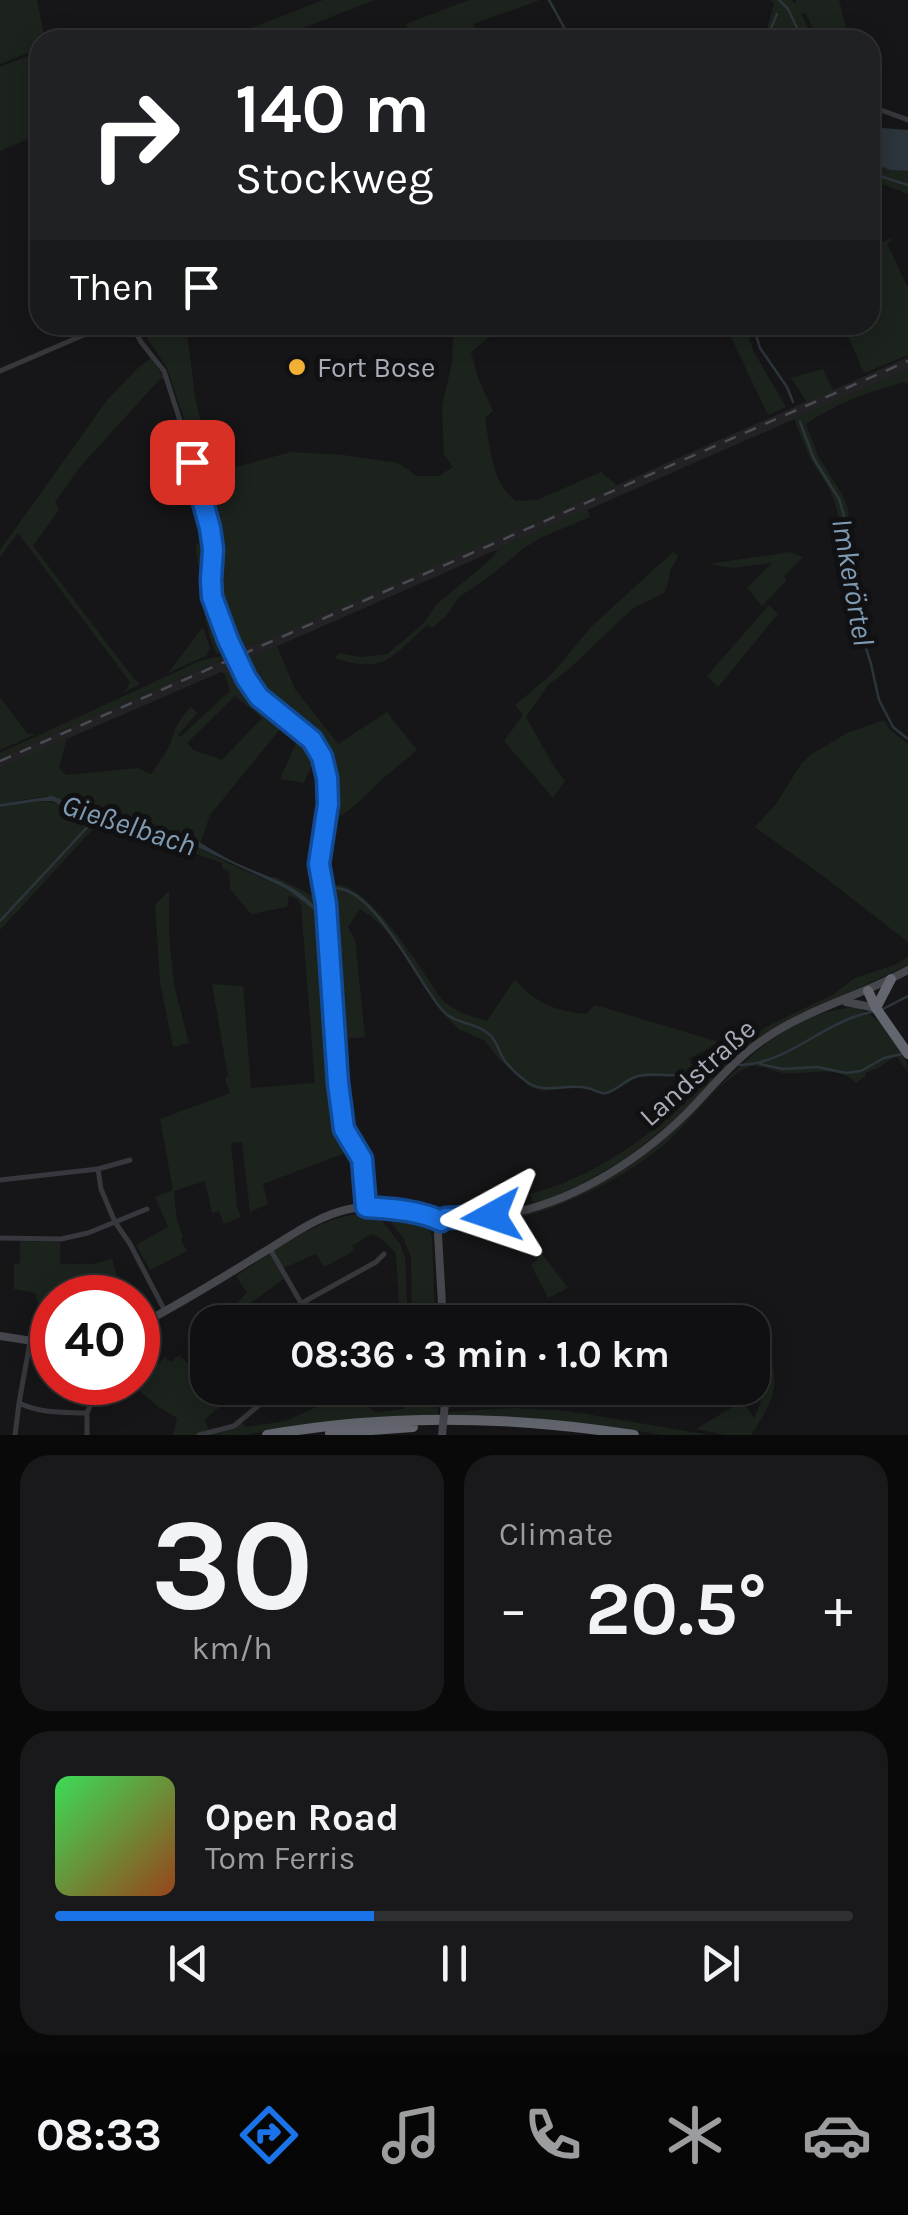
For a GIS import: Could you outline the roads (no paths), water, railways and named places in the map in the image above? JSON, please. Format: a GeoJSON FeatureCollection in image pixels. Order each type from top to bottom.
{"type":"FeatureCollection","features":[{"type":"Feature","properties":{"kind":"highway"},"geometry":{"type":"LineString","coordinates":[[876,1008],[891,980]]}},
{"type":"Feature","properties":{"kind":"highway"},"geometry":{"type":"LineString","coordinates":[[868,991],[908,1054]]}},
{"type":"Feature","properties":{"kind":"highway"},"geometry":{"type":"LineString","coordinates":[[267,1435],[376,1422],[448,1419],[505,1420],[634,1435]]}},
{"type":"Feature","properties":{"kind":"highway"},"geometry":{"type":"LineString","coordinates":[[314,1435],[449,1426],[596,1435]]}},
{"type":"Feature","properties":{"kind":"street"},"geometry":{"type":"LineString","coordinates":[[880,110],[908,120]]}},
{"type":"Feature","properties":{"kind":"street"},"geometry":{"type":"LineString","coordinates":[[0,371],[84,335]]}},
{"type":"Feature","properties":{"kind":"street"},"geometry":{"type":"LineString","coordinates":[[137,335],[164,370],[184,430],[210,528],[214,604],[228,640],[259,697],[312,740],[325,768],[328,804],[319,864],[326,904],[338,1083],[344,1129],[362,1159],[366,1207],[348,1209],[318,1221],[160,1315]]}},
{"type":"Feature","properties":{"kind":"street","name":"Landstraße"},"geometry":{"type":"LineString","coordinates":[[366,1207],[396,1209],[441,1221],[522,1210],[576,1190],[664,1134],[737,1060],[783,1026],[908,970]]}},
{"type":"Feature","properties":{"kind":"street"},"geometry":{"type":"LineString","coordinates":[[841,1002],[876,1008]]}},
{"type":"Feature","properties":{"kind":"street"},"geometry":{"type":"LineString","coordinates":[[0,1180],[98,1170],[130,1160]]}},
{"type":"Feature","properties":{"kind":"street"},"geometry":{"type":"LineString","coordinates":[[98,1170],[101,1189],[115,1222],[165,1312]]}},
{"type":"Feature","properties":{"kind":"street"},"geometry":{"type":"LineString","coordinates":[[0,1238],[60,1239],[88,1233],[148,1209]]}},
{"type":"Feature","properties":{"kind":"street"},"geometry":{"type":"LineString","coordinates":[[441,1221],[438,1234],[441,1305]]}},
{"type":"Feature","properties":{"kind":"street"},"geometry":{"type":"LineString","coordinates":[[270,1249],[300,1304],[384,1254]]}},
{"type":"Feature","properties":{"kind":"street"},"geometry":{"type":"LineString","coordinates":[[0,1336],[30,1341],[15,1435]]}},
{"type":"Feature","properties":{"kind":"street"},"geometry":{"type":"LineString","coordinates":[[19,1403],[46,1412],[87,1412]]}},
{"type":"Feature","properties":{"kind":"street"},"geometry":{"type":"LineString","coordinates":[[87,1435],[90,1405]]}},
{"type":"Feature","properties":{"kind":"street"},"geometry":{"type":"LineString","coordinates":[[199,1435],[234,1426],[259,1405]]}},
{"type":"Feature","properties":{"kind":"street"},"geometry":{"type":"LineString","coordinates":[[442,1435],[445,1405]]}},
{"type":"Feature","properties":{"kind":"waterway"},"geometry":{"type":"LineString","coordinates":[[549,0],[566,30]]}},
{"type":"Feature","properties":{"kind":"waterway"},"geometry":{"type":"LineString","coordinates":[[779,0],[798,30]]}},
{"type":"Feature","properties":{"kind":"waterway"},"geometry":{"type":"LineString","coordinates":[[770,30],[777,14]]}},
{"type":"Feature","properties":{"kind":"waterway"},"geometry":{"type":"LineString","coordinates":[[880,176],[908,185]]}},
{"type":"Feature","properties":{"kind":"waterway"},"geometry":{"type":"LineString","coordinates":[[756,335],[793,402]]}},
{"type":"Feature","properties":{"kind":"waterway","name":"Imkerörtel"},"geometry":{"type":"LineString","coordinates":[[800,422],[814,459],[839,499],[844,515],[850,598],[879,700],[893,727],[908,739]]}},
{"type":"Feature","properties":{"kind":"waterway","name":"Gießelbach"},"geometry":{"type":"LineString","coordinates":[[0,921],[93,821]]}},
{"type":"Feature","properties":{"kind":"waterway"},"geometry":{"type":"LineString","coordinates":[[327,890],[343,889],[376,914],[443,1011],[490,1035],[507,1064],[534,1086],[580,1087],[606,1093],[640,1076],[681,1074],[713,1063],[732,1063]]}},
{"type":"Feature","properties":{"kind":"waterway"},"geometry":{"type":"LineString","coordinates":[[314,907],[320,896]]}},
{"type":"Feature","properties":{"kind":"waterway"},"geometry":{"type":"LineString","coordinates":[[883,1009],[908,996]]}},
{"type":"Feature","properties":{"kind":"waterway"},"geometry":{"type":"LineString","coordinates":[[740,1065],[770,1059],[837,1024],[875,1011]]}},
{"type":"Feature","properties":{"kind":"waterway"},"geometry":{"type":"LineString","coordinates":[[760,1064],[846,1073],[902,1054]]}},
{"type":"Feature","properties":{"kind":"railway"},"geometry":{"type":"LineString","coordinates":[[0,761],[908,361]]}},
{"type":"Feature","properties":{"kind":"place","name":"Fort Bose"},"geometry":{"type":"Point","coordinates":[297,367]}}]}
